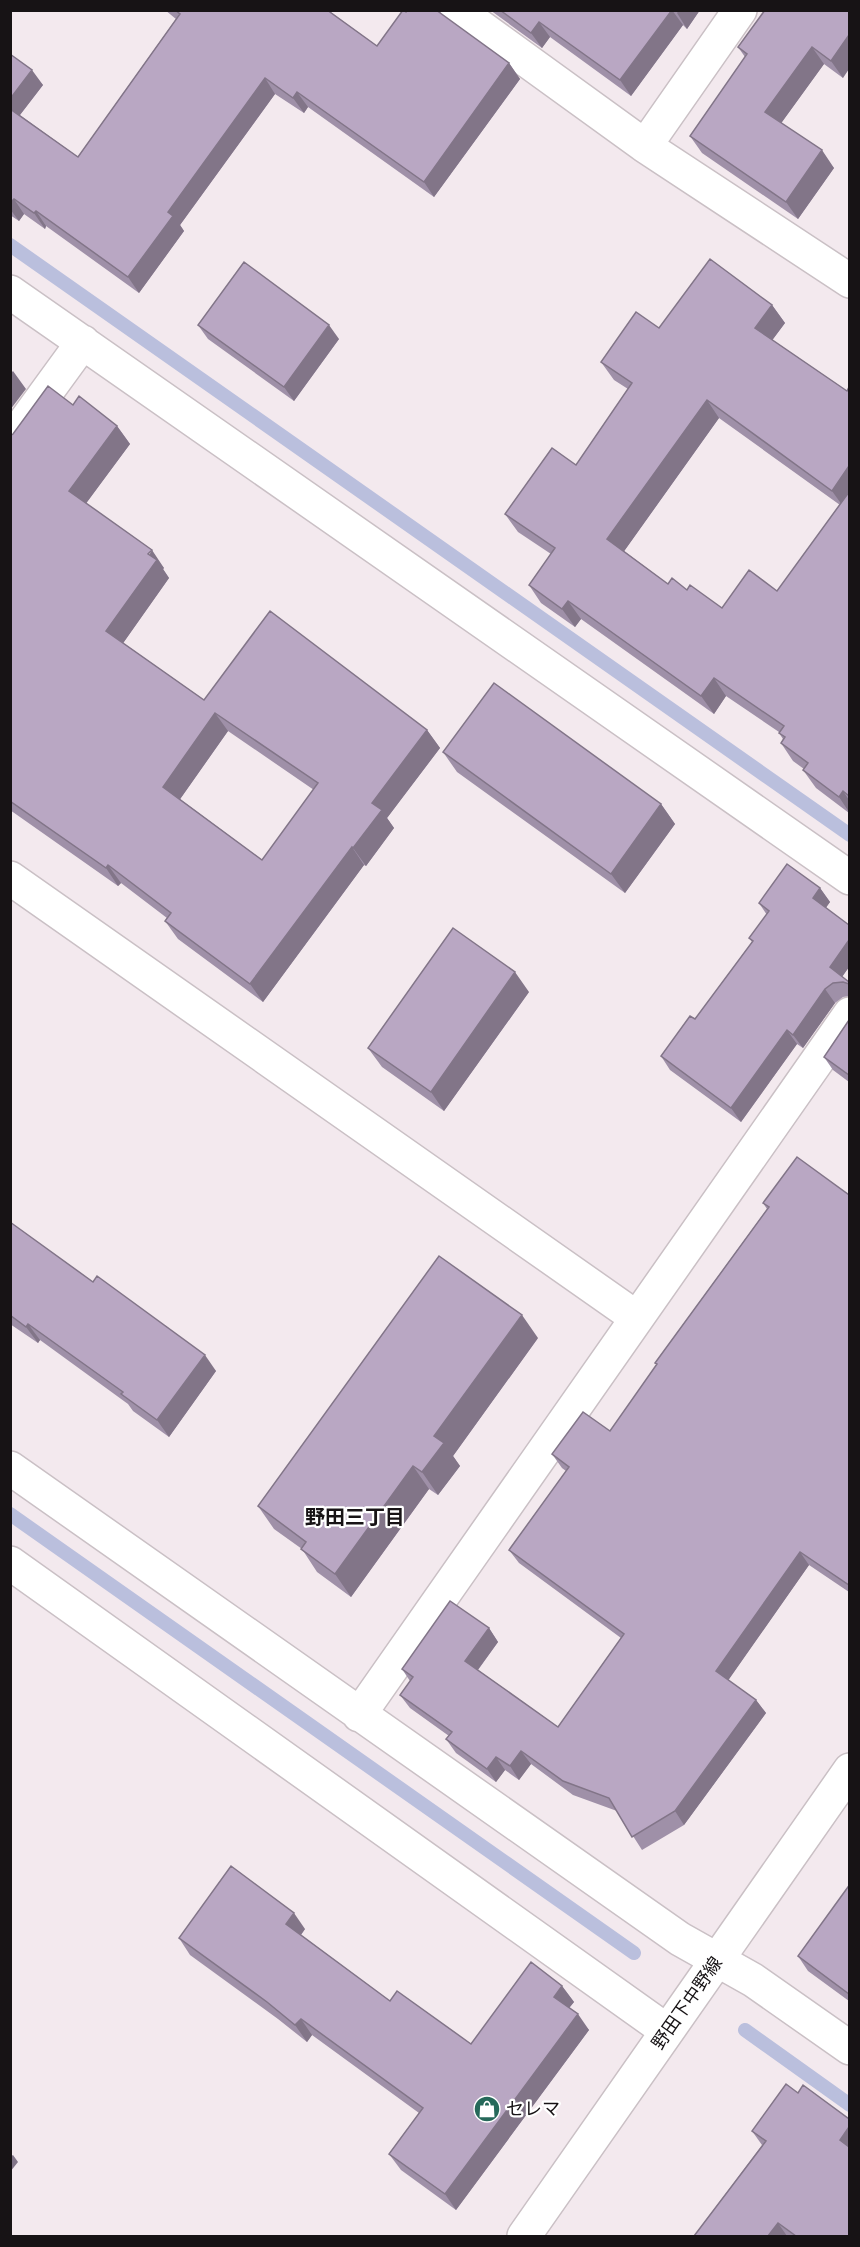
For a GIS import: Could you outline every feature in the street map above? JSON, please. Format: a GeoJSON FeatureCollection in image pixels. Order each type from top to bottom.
{"type":"FeatureCollection","features":[{"type":"Feature","properties":{"kind":"street"},"geometry":{"type":"LineString","coordinates":[[457,10],[645,146],[849,281]]}},
{"type":"Feature","properties":{"kind":"street"},"geometry":{"type":"LineString","coordinates":[[645,146],[740,10]]}},
{"type":"Feature","properties":{"kind":"street"},"geometry":{"type":"LineString","coordinates":[[10,292],[849,878]]}},
{"type":"Feature","properties":{"kind":"street"},"geometry":{"type":"LineString","coordinates":[[10,441],[83,342]]}},
{"type":"Feature","properties":{"kind":"street"},"geometry":{"type":"LineString","coordinates":[[10,878],[637,1318]]}},
{"type":"Feature","properties":{"kind":"street"},"geometry":{"type":"LineString","coordinates":[[359,1715],[849,1014]]}},
{"type":"Feature","properties":{"kind":"street"},"geometry":{"type":"LineString","coordinates":[[10,1468],[680,1939],[753,1980],[849,2048]]}},
{"type":"Feature","properties":{"kind":"street"},"geometry":{"type":"LineString","coordinates":[[10,1563],[667,2031]]}},
{"type":"Feature","properties":{"kind":"street","name":"野田下中野線"},"geometry":{"type":"LineString","coordinates":[[524,2236],[849,1770]]}},
{"type":"Feature","properties":{"kind":"building"},"geometry":{"type":"Polygon","coordinates":[[[175,10],[327,10],[377,46],[403,10],[406,12],[407,10],[436,10],[509,63],[424,182],[297,92],[293,98],[265,78],[168,212],[173,216],[128,277],[36,211],[34,213],[14,199],[10,203],[10,109],[78,157],[180,14],[175,10]]]}},
{"type":"Feature","properties":{"kind":"building"},"geometry":{"type":"Polygon","coordinates":[[[500,10],[672,10],[620,80],[539,22],[531,33],[500,10]]]}},
{"type":"Feature","properties":{"kind":"building"},"geometry":{"type":"Polygon","coordinates":[[[765,10],[849,10],[849,35],[831,61],[812,47],[765,112],[822,150],[786,202],[690,136],[747,54],[738,47],[765,10]]]}},
{"type":"Feature","properties":{"kind":"building"},"geometry":{"type":"Polygon","coordinates":[[[10,54],[32,70],[10,99],[10,54]]]}},
{"type":"Feature","properties":{"kind":"building"},"geometry":{"type":"Polygon","coordinates":[[[710,259],[772,305],[755,328],[847,391],[849,387],[849,466],[832,491],[707,400],[607,539],[668,584],[672,578],[687,590],[690,585],[722,608],[749,570],[777,591],[849,492],[849,796],[843,791],[839,797],[803,770],[808,763],[781,743],[785,737],[779,733],[784,726],[714,678],[701,696],[568,601],[562,609],[529,585],[555,548],[505,514],[552,448],[576,465],[632,383],[601,362],[636,312],[659,328],[710,259]]]}},
{"type":"Feature","properties":{"kind":"building"},"geometry":{"type":"Polygon","coordinates":[[[244,262],[329,325],[284,387],[198,325],[244,262]]]}},
{"type":"Feature","properties":{"kind":"building"},"geometry":{"type":"Polygon","coordinates":[[[48,386],[73,405],[79,396],[117,426],[69,491],[152,550],[148,554],[157,560],[106,631],[204,700],[270,611],[427,730],[372,803],[382,810],[250,984],[165,921],[171,913],[108,865],[106,868],[10,801],[10,436],[48,386]],[[215,713],[163,787],[262,860],[318,783],[215,713]]]}},
{"type":"Feature","properties":{"kind":"building"},"geometry":{"type":"Polygon","coordinates":[[[494,683],[661,804],[611,874],[443,752],[494,683]]]}},
{"type":"Feature","properties":{"kind":"building"},"geometry":{"type":"Polygon","coordinates":[[[787,864],[820,888],[813,898],[849,925],[849,940],[830,967],[849,984],[833,983],[825,989],[793,1035],[787,1030],[731,1108],[661,1056],[690,1016],[695,1019],[753,941],[749,938],[769,911],[759,903],[787,864]]]}},
{"type":"Feature","properties":{"kind":"building"},"geometry":{"type":"Polygon","coordinates":[[[453,928],[515,972],[431,1092],[368,1048],[453,928]]]}},
{"type":"Feature","properties":{"kind":"building"},"geometry":{"type":"Polygon","coordinates":[[[849,1020],[849,1075],[824,1057],[849,1020]]]}},
{"type":"Feature","properties":{"kind":"building"},"geometry":{"type":"Polygon","coordinates":[[[797,1157],[849,1195],[849,1585],[800,1552],[716,1671],[756,1700],[675,1811],[632,1837],[609,1798],[563,1781],[521,1751],[510,1766],[496,1757],[487,1769],[446,1739],[452,1732],[400,1695],[413,1677],[402,1669],[450,1601],[489,1628],[465,1661],[558,1727],[624,1634],[509,1550],[569,1467],[552,1454],[583,1412],[610,1431],[657,1364],[655,1363],[769,1207],[763,1203],[797,1157]]]}},
{"type":"Feature","properties":{"kind":"building"},"geometry":{"type":"Polygon","coordinates":[[[10,1222],[93,1282],[97,1276],[205,1355],[157,1420],[121,1394],[123,1392],[28,1324],[26,1327],[10,1315],[10,1222]]]}},
{"type":"Feature","properties":{"kind":"building"},"geometry":{"type":"Polygon","coordinates":[[[439,1256],[522,1315],[434,1436],[444,1443],[422,1472],[413,1466],[335,1574],[301,1549],[306,1542],[258,1506],[439,1256]]]}},
{"type":"Feature","properties":{"kind":"building"},"geometry":{"type":"Polygon","coordinates":[[[231,1866],[294,1913],[286,1924],[390,2001],[397,1991],[471,2044],[531,1962],[562,1986],[554,1997],[578,2014],[445,2194],[389,2154],[423,2108],[301,2019],[295,2025],[179,1938],[231,1866]]]}},
{"type":"Feature","properties":{"kind":"building"},"geometry":{"type":"Polygon","coordinates":[[[849,1888],[849,1994],[798,1956],[849,1888]]]}},
{"type":"Feature","properties":{"kind":"building"},"geometry":{"type":"Polygon","coordinates":[[[786,2084],[798,2093],[803,2085],[849,2119],[849,2127],[840,2140],[849,2147],[849,2236],[796,2236],[778,2223],[768,2236],[694,2236],[766,2141],[752,2131],[786,2084]]]}},
{"type":"Feature","properties":{"kind":"waterway"},"geometry":{"type":"LineString","coordinates":[[10,245],[850,835]]}},
{"type":"Feature","properties":{"kind":"waterway"},"geometry":{"type":"LineString","coordinates":[[10,1514],[634,1953]]}},
{"type":"Feature","properties":{"kind":"waterway"},"geometry":{"type":"LineString","coordinates":[[745,2030],[850,2105]]}},
{"type":"Feature","properties":{"kind":"place","name":"セレマ"},"geometry":{"type":"Point","coordinates":[487,2109]}},
{"type":"Feature","properties":{"kind":"district","name":"野田三丁目"},"geometry":{"type":"Point","coordinates":[355,1517]}}]}
